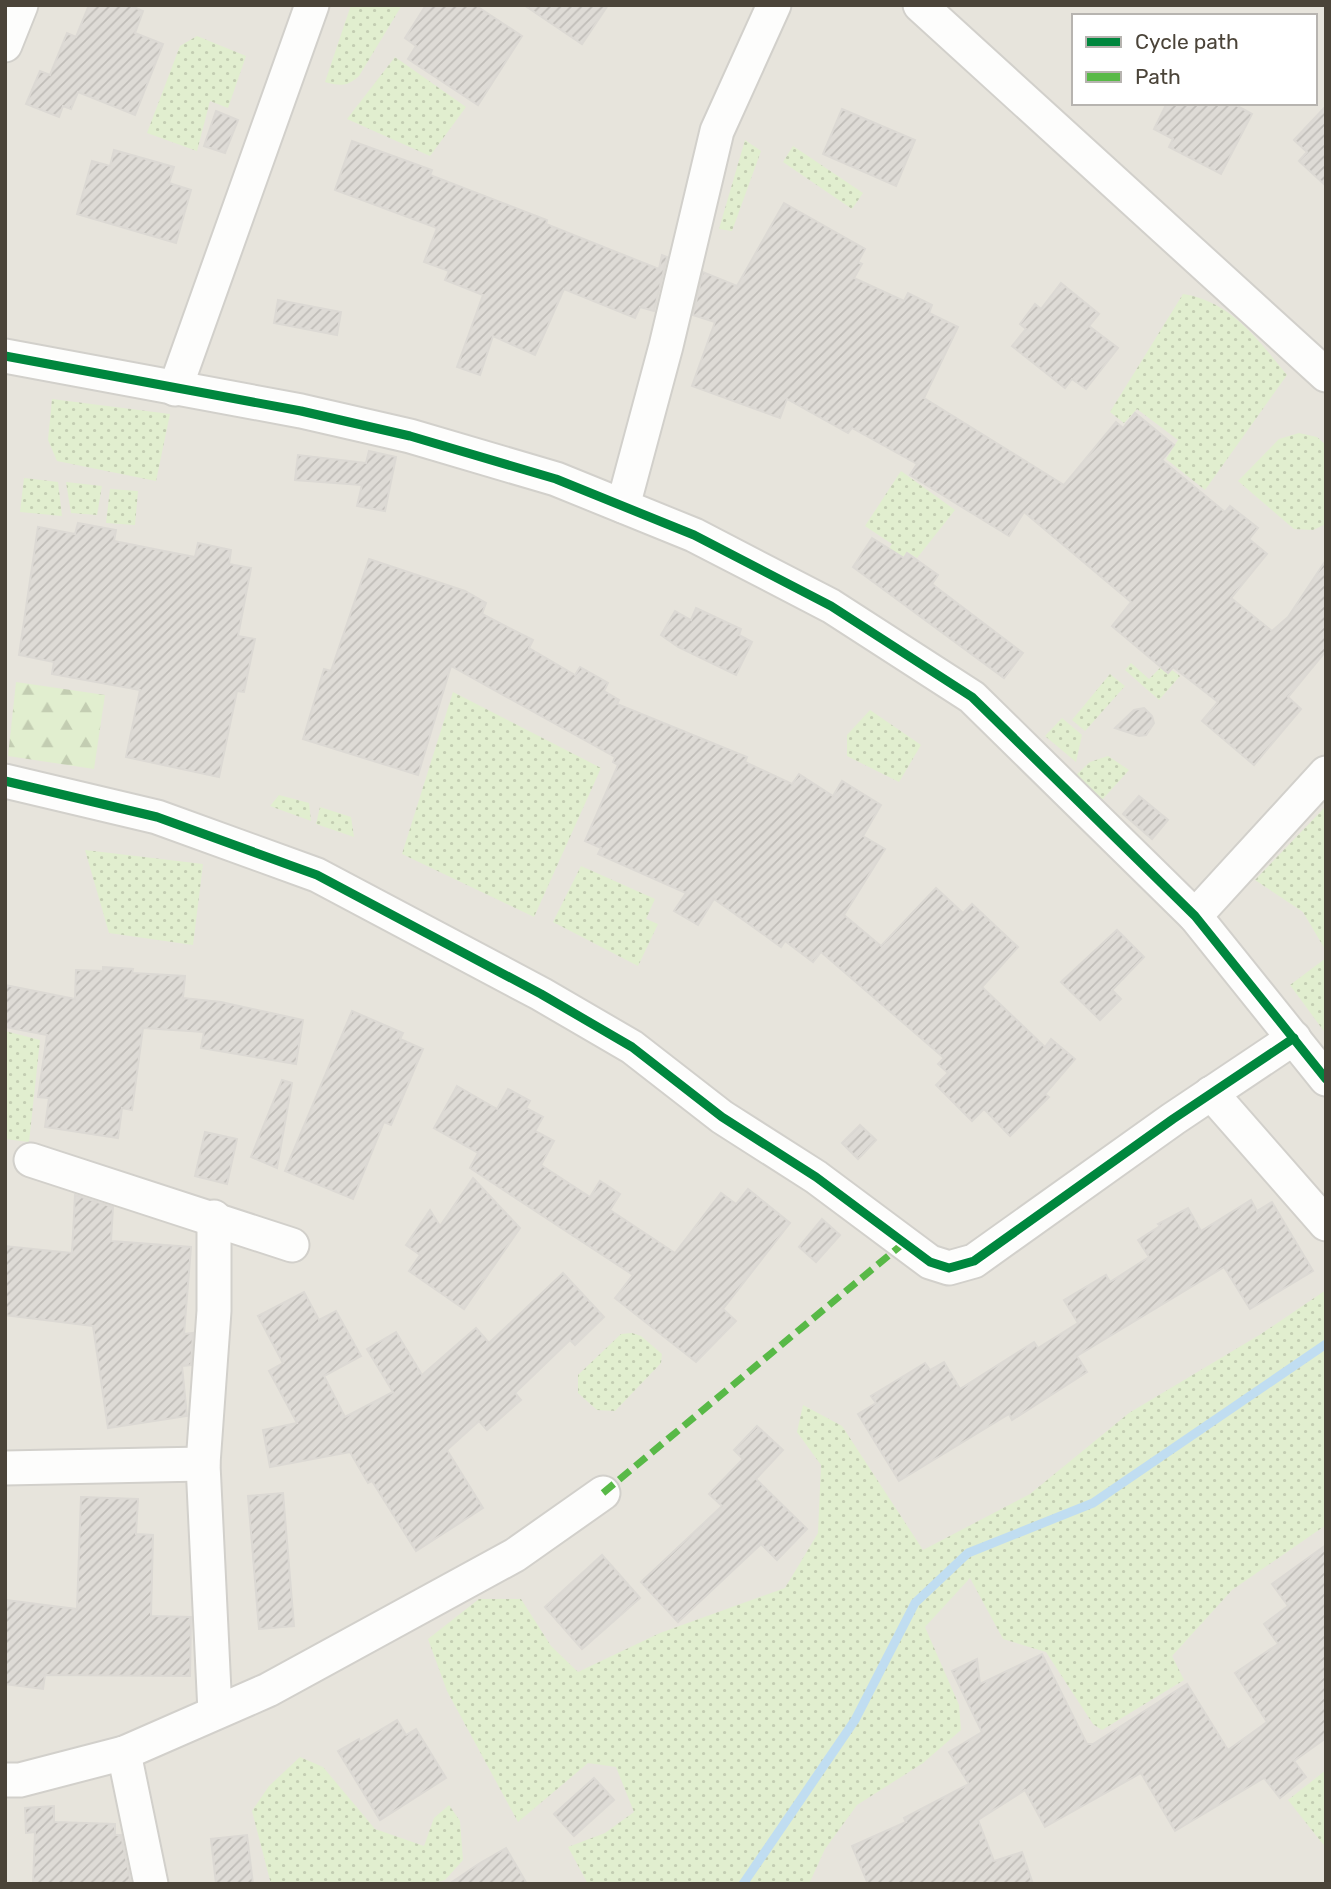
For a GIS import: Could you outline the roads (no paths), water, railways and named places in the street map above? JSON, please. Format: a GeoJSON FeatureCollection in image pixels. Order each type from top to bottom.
{"type":"FeatureCollection","features":[{"type":"Feature","properties":{"kind":"street"},"geometry":{"type":"LineString","coordinates":[[5,45],[21,5]]}},
{"type":"Feature","properties":{"kind":"street"},"geometry":{"type":"LineString","coordinates":[[175,388],[312,5]]}},
{"type":"Feature","properties":{"kind":"street"},"geometry":{"type":"LineString","coordinates":[[623,506],[666,346],[717,131],[774,5]]}},
{"type":"Feature","properties":{"kind":"street"},"geometry":{"type":"LineString","coordinates":[[920,5],[1326,375]]}},
{"type":"Feature","properties":{"kind":"street"},"geometry":{"type":"LineString","coordinates":[[5,356],[301,411],[410,436],[556,480],[694,534],[831,606],[972,697],[1195,916],[1326,1079]]}},
{"type":"Feature","properties":{"kind":"street"},"geometry":{"type":"LineString","coordinates":[[1195,916],[1326,773]]}},
{"type":"Feature","properties":{"kind":"street"},"geometry":{"type":"LineString","coordinates":[[5,780],[157,817],[317,875],[541,994],[632,1047],[722,1117],[816,1177],[930,1262],[949,1268],[974,1261],[1211,1093],[1294,1038]]}},
{"type":"Feature","properties":{"kind":"street"},"geometry":{"type":"LineString","coordinates":[[1211,1093],[1326,1224]]}},
{"type":"Feature","properties":{"kind":"street"},"geometry":{"type":"LineString","coordinates":[[31,1160],[214,1217],[292,1245]]}},
{"type":"Feature","properties":{"kind":"street"},"geometry":{"type":"LineString","coordinates":[[214,1217],[214,1311],[203,1464],[215,1712]]}},
{"type":"Feature","properties":{"kind":"street"},"geometry":{"type":"LineString","coordinates":[[5,1468],[203,1464]]}},
{"type":"Feature","properties":{"kind":"street"},"geometry":{"type":"LineString","coordinates":[[5,1780],[34,1777],[124,1753],[268,1690],[516,1555],[603,1493]]}},
{"type":"Feature","properties":{"kind":"street"},"geometry":{"type":"LineString","coordinates":[[124,1753],[151,1884]]}},
{"type":"Feature","properties":{"kind":"waterway"},"geometry":{"type":"LineString","coordinates":[[743,1884],[855,1720],[915,1603],[968,1553],[1093,1503],[1326,1344]]}}]}
